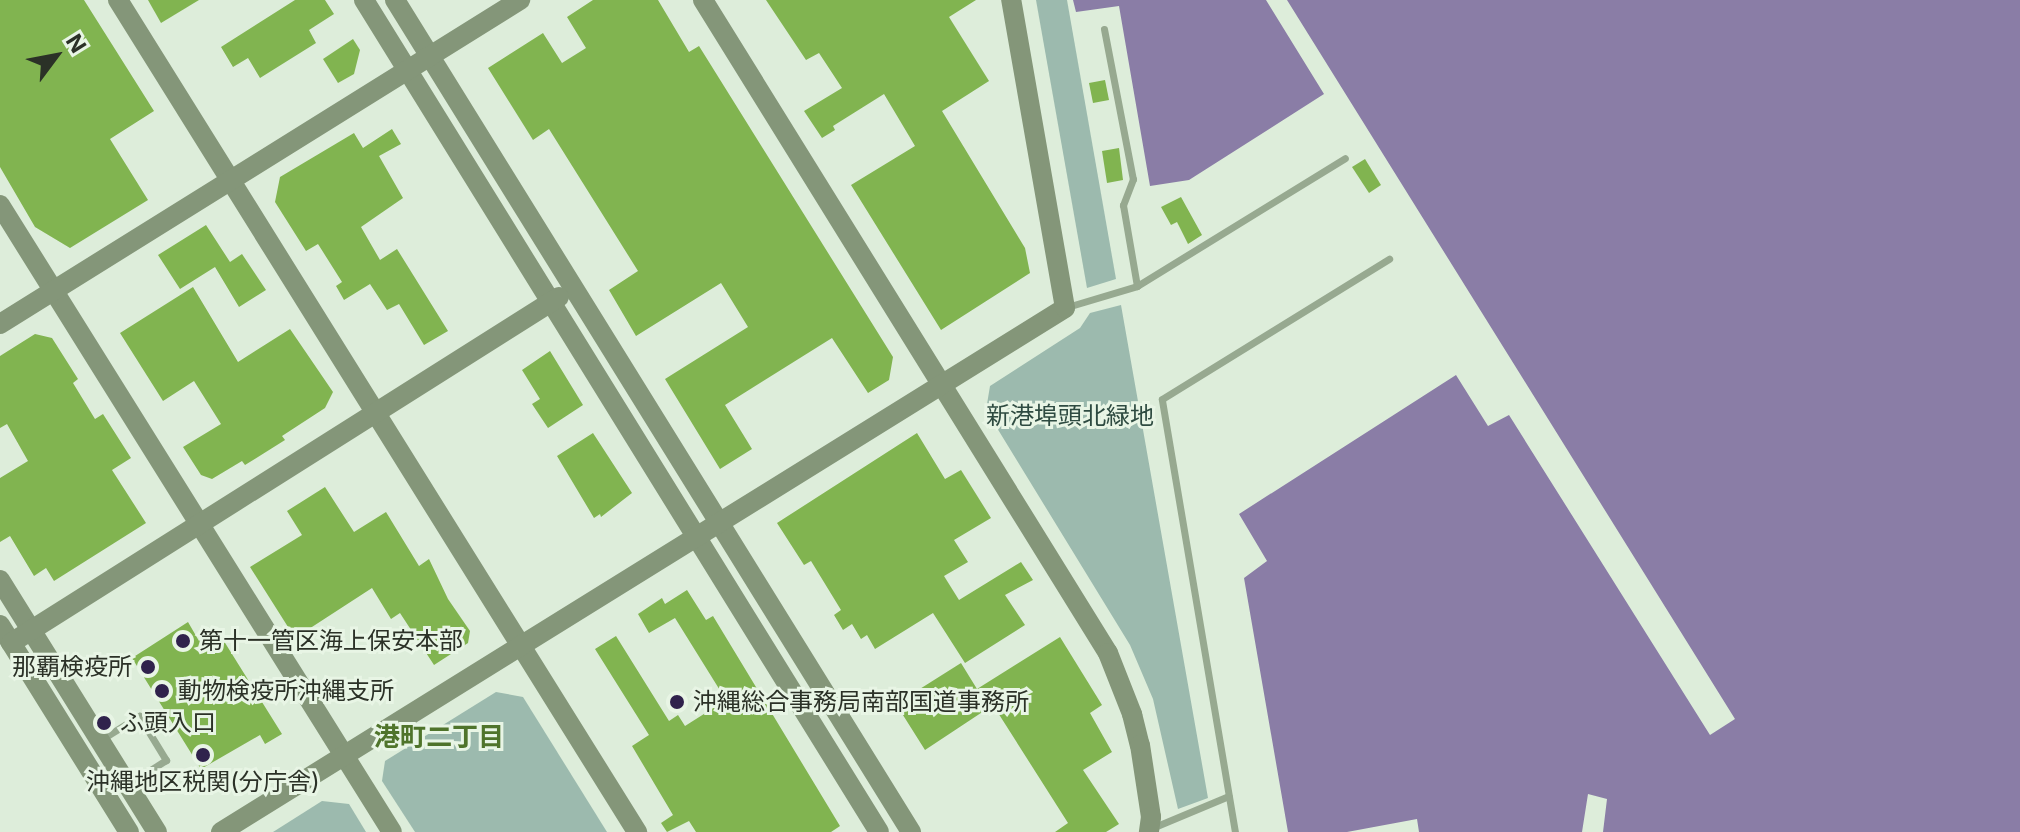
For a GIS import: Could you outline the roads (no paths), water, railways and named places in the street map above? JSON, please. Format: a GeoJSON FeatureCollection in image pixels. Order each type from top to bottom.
{"type":"FeatureCollection","features":[{"type":"Feature","properties":{"kind":"street"},"geometry":{"type":"LineString","coordinates":[[118,0],[637,832]]}},
{"type":"Feature","properties":{"kind":"street"},"geometry":{"type":"LineString","coordinates":[[364,0],[879,832]]}},
{"type":"Feature","properties":{"kind":"street"},"geometry":{"type":"LineString","coordinates":[[395,0],[911,832]]}},
{"type":"Feature","properties":{"kind":"street"},"geometry":{"type":"LineString","coordinates":[[0,324],[520,0]]}},
{"type":"Feature","properties":{"kind":"street"},"geometry":{"type":"LineString","coordinates":[[703,0],[1108,653],[1122,684],[1140,745],[1150,831]]}},
{"type":"Feature","properties":{"kind":"street"},"geometry":{"type":"LineString","coordinates":[[221,832],[1065,308],[1011,0]]}},
{"type":"Feature","properties":{"kind":"street"},"geometry":{"type":"LineString","coordinates":[[0,205],[392,832]]}},
{"type":"Feature","properties":{"kind":"street"},"geometry":{"type":"LineString","coordinates":[[11,643],[574,288]]}},
{"type":"Feature","properties":{"kind":"street"},"geometry":{"type":"LineString","coordinates":[[0,580],[157,832]]}},
{"type":"Feature","properties":{"kind":"street"},"geometry":{"type":"LineString","coordinates":[[0,625],[129,832]]}},
{"type":"Feature","properties":{"kind":"lane"},"geometry":{"type":"LineString","coordinates":[[1104,29],[1133,179],[1123,205],[1137,286]]}},
{"type":"Feature","properties":{"kind":"lane"},"geometry":{"type":"LineString","coordinates":[[1065,308],[1137,286],[1345,158]]}},
{"type":"Feature","properties":{"kind":"lane"},"geometry":{"type":"LineString","coordinates":[[1235,832],[1162,399],[1389,259]]}},
{"type":"Feature","properties":{"kind":"lane"},"geometry":{"type":"LineString","coordinates":[[100,740],[139,716],[166,760],[128,785]]}},
{"type":"Feature","properties":{"kind":"lane"},"geometry":{"type":"LineString","coordinates":[[1150,831],[1229,796]]}},
{"type":"Feature","properties":{"kind":"place","name":"第十一管区海上保安本部"},"geometry":{"type":"Point","coordinates":[183,641]}},
{"type":"Feature","properties":{"kind":"place","name":"那覇検疫所"},"geometry":{"type":"Point","coordinates":[148,667]}},
{"type":"Feature","properties":{"kind":"place","name":"動物検疫所沖縄支所"},"geometry":{"type":"Point","coordinates":[162,691]}},
{"type":"Feature","properties":{"kind":"place","name":"沖縄総合事務局南部国道事務所"},"geometry":{"type":"Point","coordinates":[677,702]}},
{"type":"Feature","properties":{"kind":"place","name":"ふ頭入口"},"geometry":{"type":"Point","coordinates":[104,723]}},
{"type":"Feature","properties":{"kind":"place","name":"沖縄地区税関(分庁舎)"},"geometry":{"type":"Point","coordinates":[203,755]}},
{"type":"Feature","properties":{"kind":"district","name":"港町二丁目"},"geometry":{"type":"Point","coordinates":[439,737]}},
{"type":"Feature","properties":{"kind":"park label","name":"新港埠頭北緑地"},"geometry":{"type":"Point","coordinates":[1070,416]}}]}
